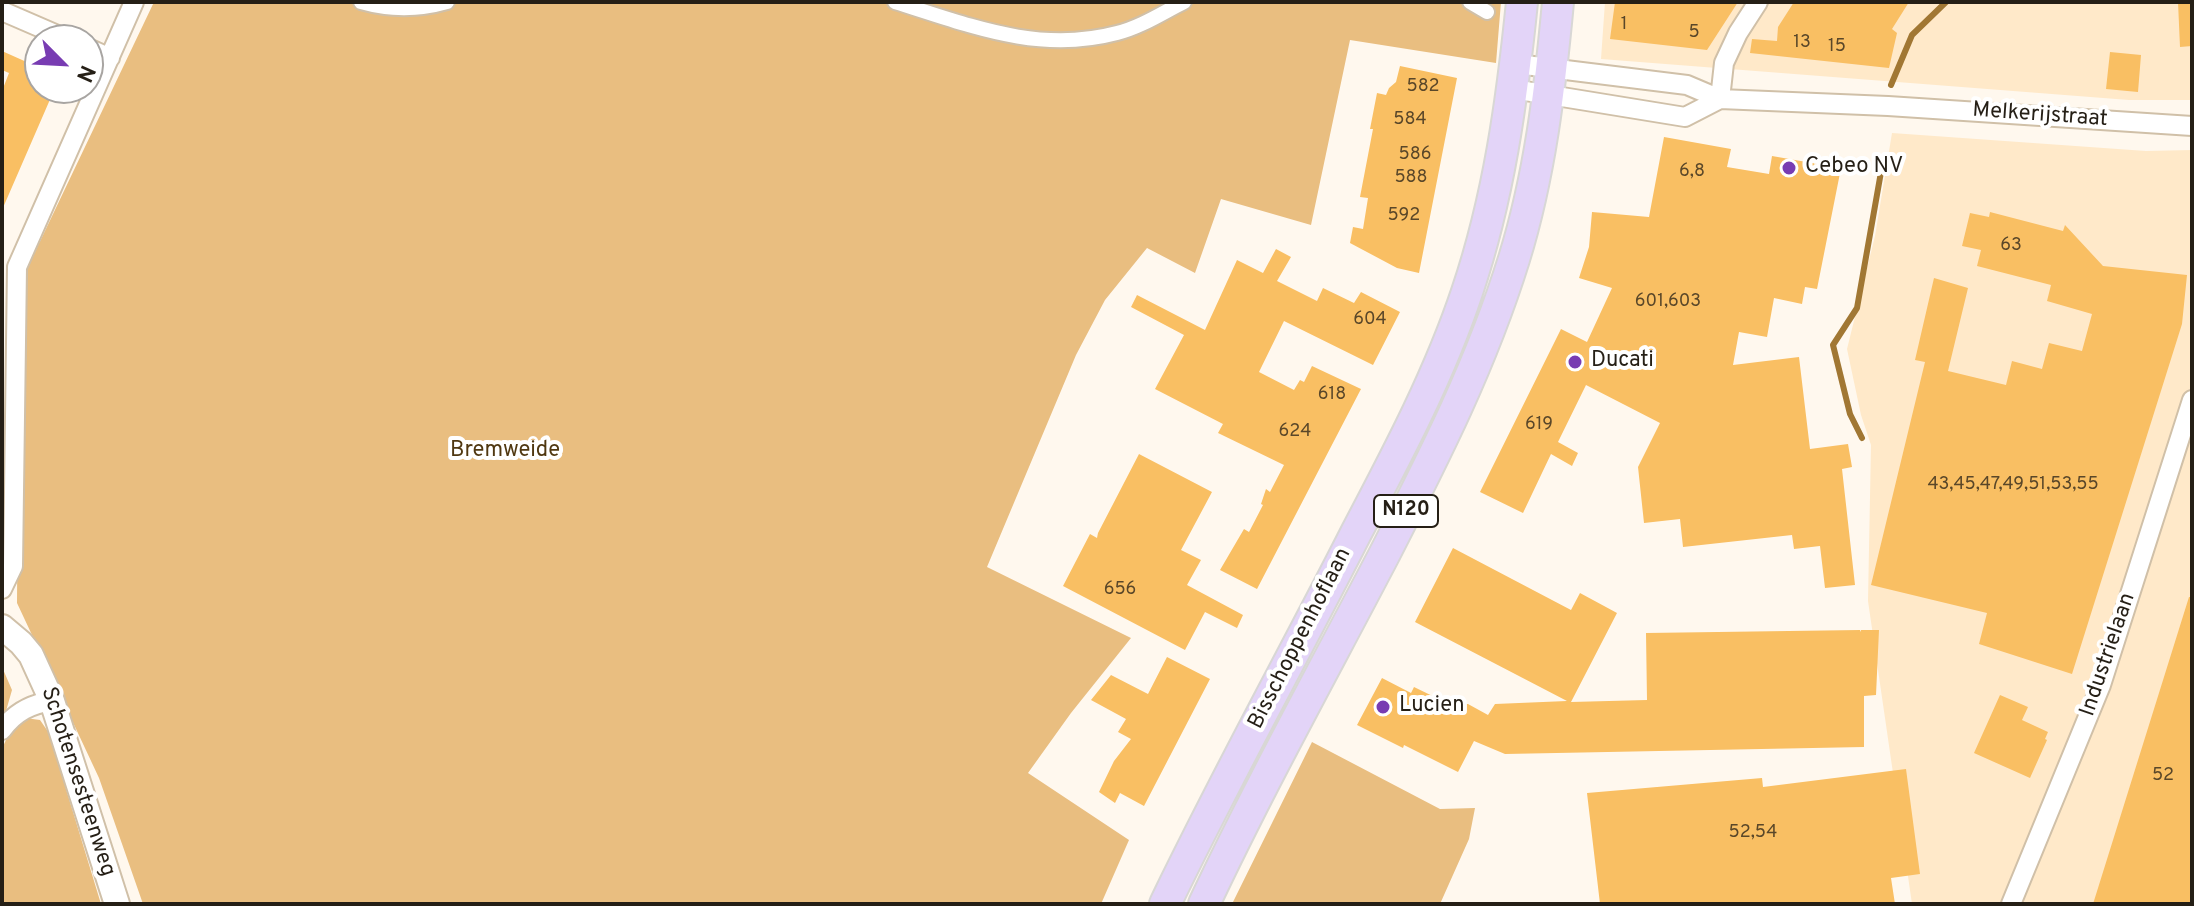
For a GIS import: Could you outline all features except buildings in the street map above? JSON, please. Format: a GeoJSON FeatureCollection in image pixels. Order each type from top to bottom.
{"type":"FeatureCollection","features":[{"type":"Feature","properties":{"kind":"main road","name":"Bisschoppenhoflaan"},"geometry":{"type":"LineString","coordinates":[[1165,904],[1381,485],[1443,356],[1468,289],[1492,207],[1515,77],[1522,2]]}},
{"type":"Feature","properties":{"kind":"main road","name":"Bisschoppenhoflaan"},"geometry":{"type":"LineString","coordinates":[[1204,904],[1466,391],[1519,241],[1540,152],[1558,2]]}},
{"type":"Feature","properties":{"kind":"street"},"geometry":{"type":"LineString","coordinates":[[2,589],[13,566],[10,264],[134,2]]}},
{"type":"Feature","properties":{"kind":"street"},"geometry":{"type":"LineString","coordinates":[[361,2],[405,9],[447,2]]}},
{"type":"Feature","properties":{"kind":"street"},"geometry":{"type":"LineString","coordinates":[[895,2],[1004,36],[1054,41],[1119,33],[1184,2]]}},
{"type":"Feature","properties":{"kind":"street"},"geometry":{"type":"LineString","coordinates":[[1470,2],[1487,12]]}},
{"type":"Feature","properties":{"kind":"street"},"geometry":{"type":"LineString","coordinates":[[1720,99],[1724,63],[1758,2]]}},
{"type":"Feature","properties":{"kind":"street"},"geometry":{"type":"LineString","coordinates":[[2,11],[32,24]]}},
{"type":"Feature","properties":{"kind":"street"},"geometry":{"type":"LineString","coordinates":[[104,55],[110,58]]}},
{"type":"Feature","properties":{"kind":"street"},"geometry":{"type":"LineString","coordinates":[[1515,77],[1685,117],[1720,99]]}},
{"type":"Feature","properties":{"kind":"street"},"geometry":{"type":"LineString","coordinates":[[1515,77],[1550,83],[1687,85],[1720,99]]}},
{"type":"Feature","properties":{"kind":"street","name":"Melkerijstraat"},"geometry":{"type":"LineString","coordinates":[[1720,99],[1888,106],[2192,126]]}},
{"type":"Feature","properties":{"kind":"street","name":"Industrielaan"},"geometry":{"type":"LineString","coordinates":[[2011,904],[2101,685],[2192,400]]}},
{"type":"Feature","properties":{"kind":"street","name":"Schotensesteenweg"},"geometry":{"type":"LineString","coordinates":[[2,627],[31,655],[52,701],[117,904]]}},
{"type":"Feature","properties":{"kind":"street"},"geometry":{"type":"LineString","coordinates":[[2,730],[23,709],[52,701]]}},
{"type":"Feature","properties":{"kind":"shaded area"},"geometry":{"type":"Polygon","coordinates":[[[1605,2],[2192,2],[2192,100],[2129,100],[1601,59],[1605,2]]]}},
{"type":"Feature","properties":{"kind":"shaded area"},"geometry":{"type":"Polygon","coordinates":[[[1892,133],[2146,151],[2192,150],[2192,904],[1912,904],[1868,601],[1871,445],[1861,415],[1847,349],[1875,236],[1892,133]]]}},
{"type":"Feature","properties":{"kind":"green space","name":"Bremweide"},"geometry":{"type":"Polygon","coordinates":[[[154,2],[1501,2],[1496,63],[1350,40],[1311,225],[1221,199],[1195,273],[1147,248],[1105,300],[1076,355],[987,567],[1131,638],[1028,773],[1129,840],[1101,904],[143,904],[99,778],[17,603],[19,289],[154,2]]]}},
{"type":"Feature","properties":{"kind":"green space"},"geometry":{"type":"Polygon","coordinates":[[[2,667],[12,690],[2,725],[2,667]]]}},
{"type":"Feature","properties":{"kind":"green space"},"geometry":{"type":"Polygon","coordinates":[[[25,718],[40,720],[49,733],[101,904],[2,904],[2,750],[11,732],[25,718]]]}},
{"type":"Feature","properties":{"kind":"green space"},"geometry":{"type":"Polygon","coordinates":[[[1312,742],[1440,809],[1475,808],[1469,839],[1440,904],[1232,904],[1312,742]]]}},
{"type":"Feature","properties":{"kind":"waterway"},"geometry":{"type":"LineString","coordinates":[[1891,85],[1912,35],[1946,2]]}},
{"type":"Feature","properties":{"kind":"waterway"},"geometry":{"type":"LineString","coordinates":[[1862,438],[1850,414],[1833,345],[1857,308],[1881,172]]}},
{"type":"Feature","properties":{"kind":"place","name":"Cebeo NV"},"geometry":{"type":"Point","coordinates":[1789,168]}},
{"type":"Feature","properties":{"kind":"place","name":"Ducati"},"geometry":{"type":"Point","coordinates":[1575,362]}},
{"type":"Feature","properties":{"kind":"place","name":"Lucien"},"geometry":{"type":"Point","coordinates":[1383,707]}}]}
